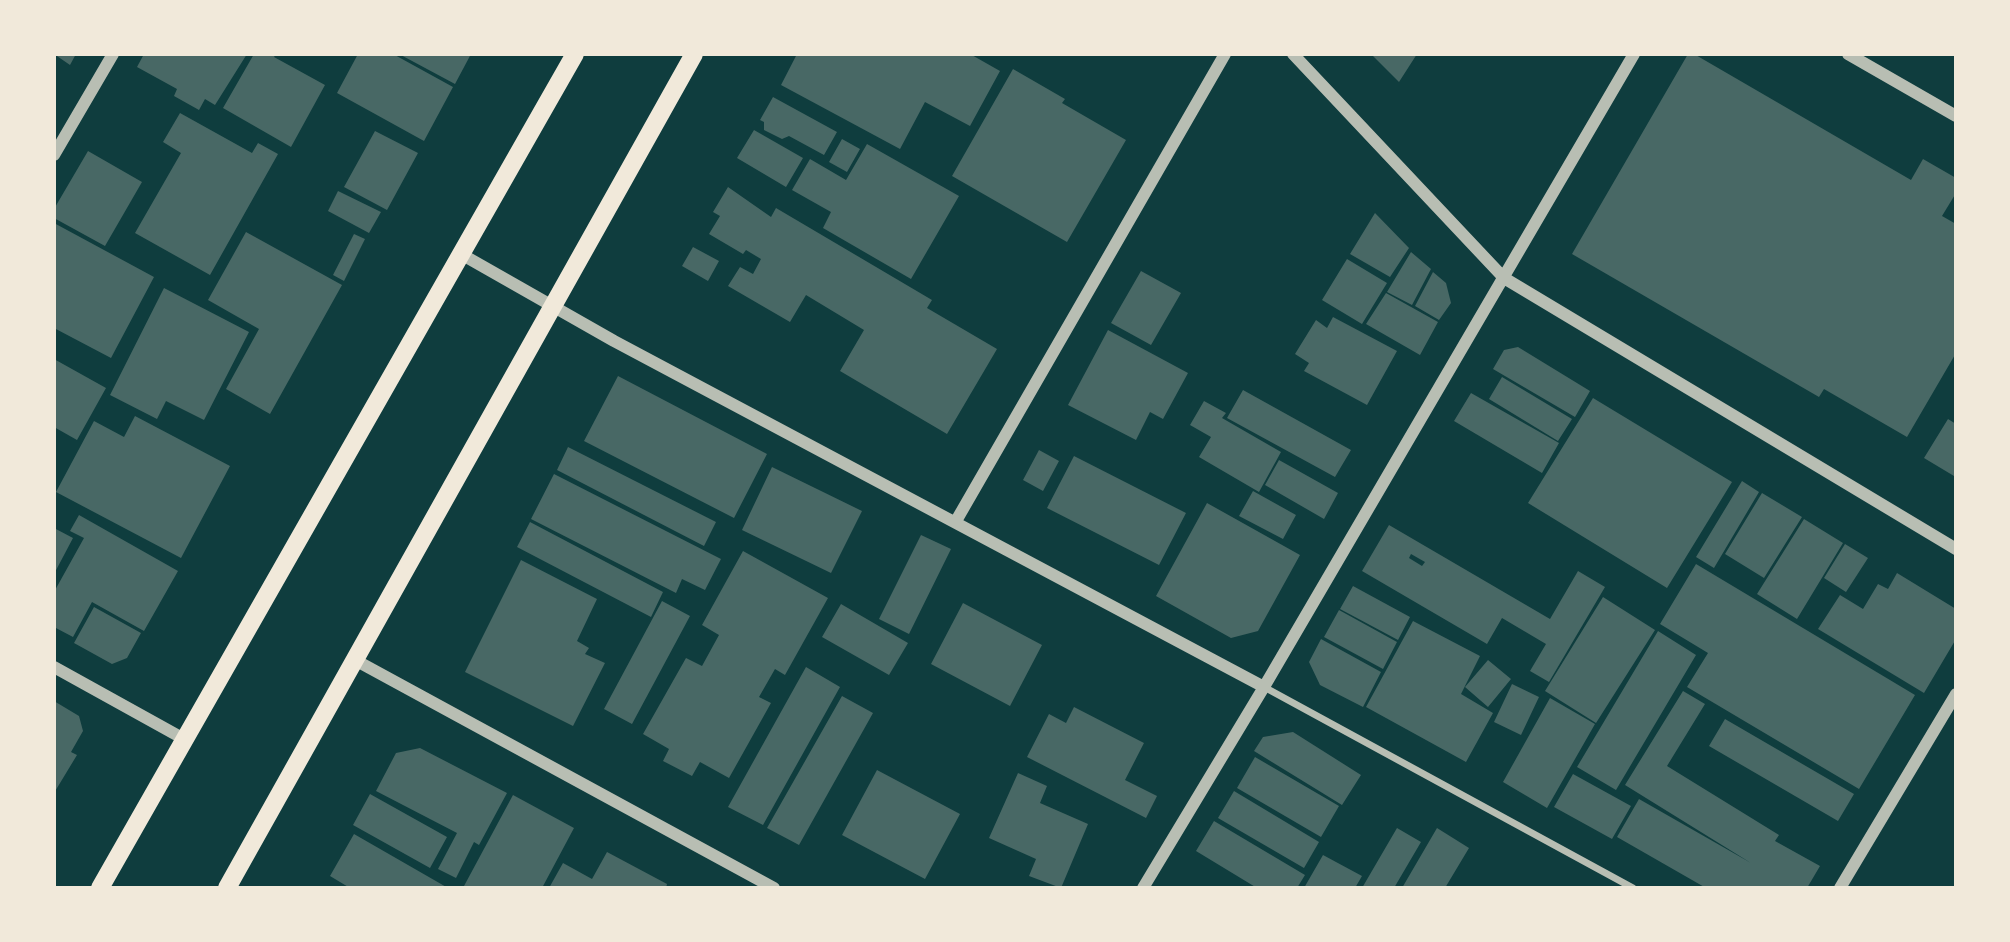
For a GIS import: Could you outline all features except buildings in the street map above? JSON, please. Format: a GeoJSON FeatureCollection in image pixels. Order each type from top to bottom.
{"type":"FeatureCollection","features":[{"type":"Feature","properties":{"kind":"main road"},"geometry":{"type":"LineString","coordinates":[[100,888],[575,54]]}},
{"type":"Feature","properties":{"kind":"main road"},"geometry":{"type":"LineString","coordinates":[[227,888],[694,54]]}},
{"type":"Feature","properties":{"kind":"street"},"geometry":{"type":"LineString","coordinates":[[54,155],[113,54]]}},
{"type":"Feature","properties":{"kind":"street"},"geometry":{"type":"LineString","coordinates":[[956,521],[1225,54]]}},
{"type":"Feature","properties":{"kind":"street"},"geometry":{"type":"LineString","coordinates":[[1293,54],[1504,278],[1956,549]]}},
{"type":"Feature","properties":{"kind":"street"},"geometry":{"type":"LineString","coordinates":[[1143,888],[1264,687],[1633,54]]}},
{"type":"Feature","properties":{"kind":"street"},"geometry":{"type":"LineString","coordinates":[[1848,54],[1956,116]]}},
{"type":"Feature","properties":{"kind":"street"},"geometry":{"type":"LineString","coordinates":[[461,254],[1633,888]]}},
{"type":"Feature","properties":{"kind":"street"},"geometry":{"type":"LineString","coordinates":[[355,660],[774,888]]}},
{"type":"Feature","properties":{"kind":"street"},"geometry":{"type":"LineString","coordinates":[[54,667],[184,739]]}},
{"type":"Feature","properties":{"kind":"street"},"geometry":{"type":"LineString","coordinates":[[1840,888],[1956,694]]}}]}
